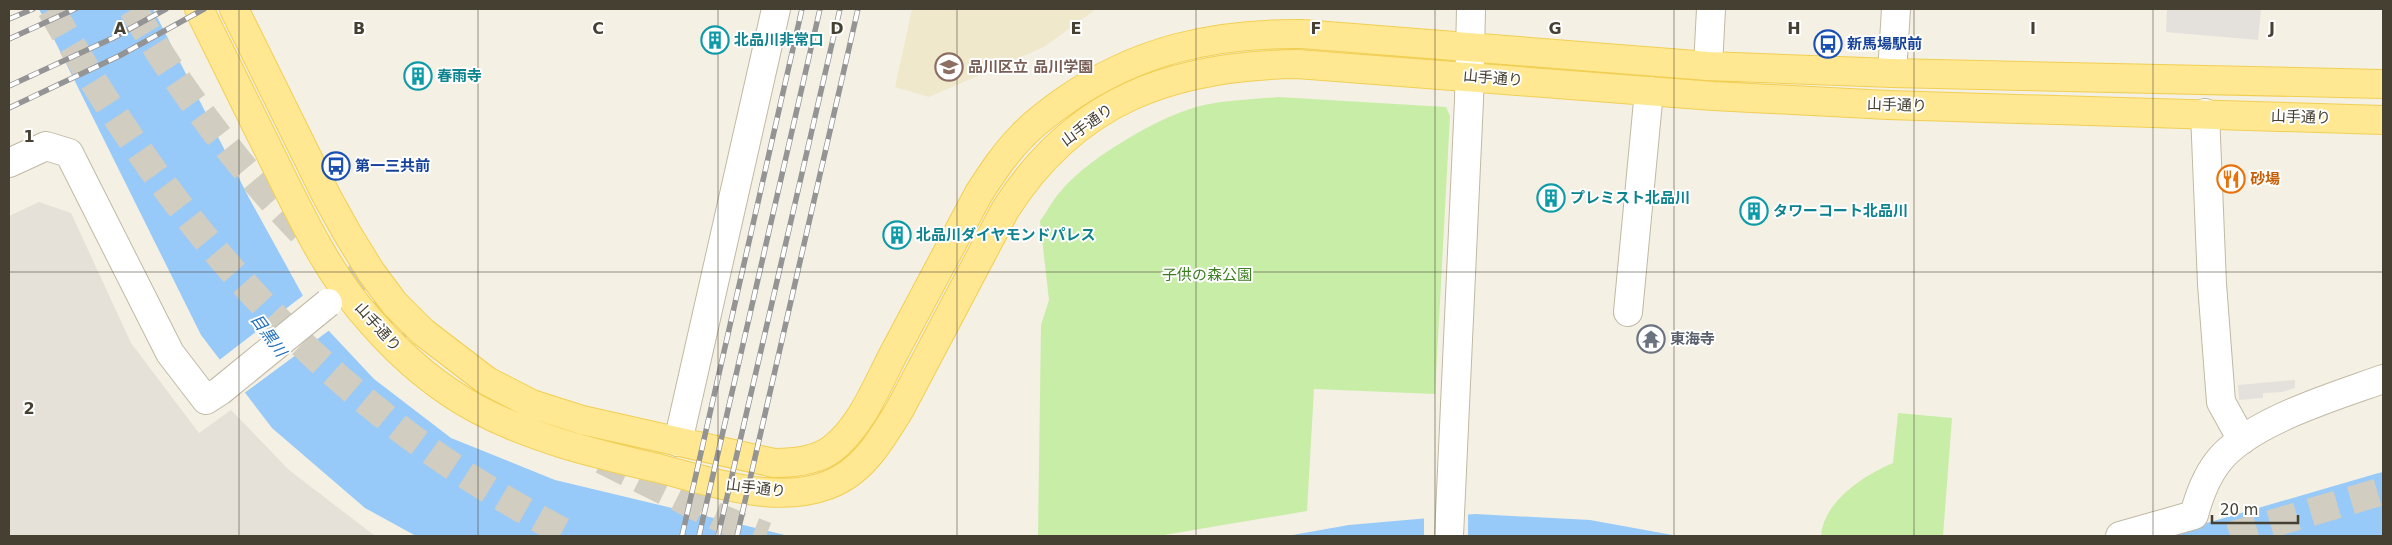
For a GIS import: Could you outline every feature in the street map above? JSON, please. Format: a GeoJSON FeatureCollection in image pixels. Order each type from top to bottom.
{"type":"FeatureCollection","features":[{"type":"Feature","properties":{"kind":"main road","name":"山手通り"},"geometry":{"type":"LineString","coordinates":[[199,9],[302,218],[336,296],[371,323],[400,352],[437,383],[476,408],[522,430],[571,447],[739,488],[771,492],[802,492],[828,485],[849,474],[872,453],[900,409],[1005,210],[1022,183],[1045,157],[1096,115],[1154,85],[1187,75],[1260,65],[1296,64],[1649,91],[1878,104],[2383,120]]}},
{"type":"Feature","properties":{"kind":"main road","name":"山手通り"},"geometry":{"type":"LineString","coordinates":[[234,9],[326,195],[347,233],[371,272],[394,303],[423,332],[487,381],[532,404],[582,420],[774,463],[795,463],[813,458],[831,450],[845,437],[864,409],[979,194],[999,163],[1023,134],[1080,89],[1114,70],[1186,45],[1258,34],[1302,34],[1708,66],[1892,74],[2383,84]]}},
{"type":"Feature","properties":{"kind":"street"},"geometry":{"type":"LineString","coordinates":[[678,442],[776,9]]}},
{"type":"Feature","properties":{"kind":"street"},"geometry":{"type":"LineString","coordinates":[[1449,524],[1469,100],[1468,76],[1471,9]]}},
{"type":"Feature","properties":{"kind":"street"},"geometry":{"type":"LineString","coordinates":[[1708,66],[1711,9]]}},
{"type":"Feature","properties":{"kind":"street"},"geometry":{"type":"LineString","coordinates":[[1892,74],[1896,9]]}},
{"type":"Feature","properties":{"kind":"street"},"geometry":{"type":"LineString","coordinates":[[1628,312],[1649,91]]}},
{"type":"Feature","properties":{"kind":"street"},"geometry":{"type":"LineString","coordinates":[[2205,114],[2212,284],[2222,402],[2242,440]]}},
{"type":"Feature","properties":{"kind":"street"},"geometry":{"type":"LineString","coordinates":[[9,164],[46,146],[69,152],[170,353],[206,400],[336,296]]}},
{"type":"Feature","properties":{"kind":"street"},"geometry":{"type":"LineString","coordinates":[[2120,536],[2194,515],[2200,491],[2218,461],[2242,440],[2270,422],[2310,405],[2383,379]]}},
{"type":"Feature","properties":{"kind":"shaded area","name":"品川区立 品川学園"},"geometry":{"type":"Polygon","coordinates":[[[912,9],[1096,9],[1044,47],[929,97],[895,87],[912,9]]]}},
{"type":"Feature","properties":{"kind":"shaded area"},"geometry":{"type":"Polygon","coordinates":[[[2167,9],[2261,9],[2258,40],[2166,32],[2167,9]]]}},
{"type":"Feature","properties":{"kind":"shaded area"},"geometry":{"type":"Polygon","coordinates":[[[39,202],[71,213],[131,343],[199,433],[231,410],[289,470],[375,536],[9,536],[9,216],[39,202]]]}},
{"type":"Feature","properties":{"kind":"shaded area"},"geometry":{"type":"Polygon","coordinates":[[[2295,380],[2295,388],[2282,392],[2263,393],[2263,398],[2239,400],[2238,385],[2295,380]]]}},
{"type":"Feature","properties":{"kind":"green space","name":"子供の森公園"},"geometry":{"type":"Polygon","coordinates":[[[1278,97],[1446,107],[1450,116],[1435,394],[1314,389],[1307,511],[1158,536],[1038,536],[1041,325],[1049,300],[1040,221],[1054,199],[1071,180],[1117,145],[1152,125],[1195,107],[1231,101],[1278,97]]]}},
{"type":"Feature","properties":{"kind":"green space"},"geometry":{"type":"Polygon","coordinates":[[[1898,413],[1952,418],[1943,536],[1821,536],[1829,512],[1837,501],[1858,483],[1881,468],[1893,463],[1898,413]]]}},
{"type":"Feature","properties":{"kind":"water","name":"目黒川"},"geometry":{"type":"Polygon","coordinates":[[[39,9],[153,9],[249,198],[313,314],[374,379],[451,438],[555,480],[789,536],[416,536],[365,508],[272,428],[201,335],[39,9]]]}},
{"type":"Feature","properties":{"kind":"water"},"geometry":{"type":"Polygon","coordinates":[[[2383,472],[2383,536],[2162,536],[2375,474],[2383,472]]]}},
{"type":"Feature","properties":{"kind":"water"},"geometry":{"type":"Polygon","coordinates":[[[1475,514],[1590,520],[1678,536],[1287,536],[1349,525],[1475,514]]]}},
{"type":"Feature","properties":{"kind":"pier"},"geometry":{"type":"Polygon","coordinates":[[[305,294],[315,312],[331,329],[243,394],[218,361],[305,294]]]}},
{"type":"Feature","properties":{"kind":"pier"},"geometry":{"type":"Polygon","coordinates":[[[1468,512],[1468,536],[1424,536],[1424,516],[1468,512]]]}},
{"type":"Feature","properties":{"kind":"tunnel"},"geometry":{"type":"LineString","coordinates":[[51,9],[118,120],[156,174],[195,226],[237,276],[281,323],[328,369],[423,446],[496,494],[571,536]]}},
{"type":"Feature","properties":{"kind":"tunnel"},"geometry":{"type":"LineString","coordinates":[[133,9],[152,41],[214,131],[261,188],[311,242]]}},
{"type":"Feature","properties":{"kind":"tunnel"},"geometry":{"type":"LineString","coordinates":[[343,273],[410,333]]}},
{"type":"Feature","properties":{"kind":"tunnel"},"geometry":{"type":"LineString","coordinates":[[602,460],[715,516],[766,536]]}},
{"type":"Feature","properties":{"kind":"tunnel"},"geometry":{"type":"LineString","coordinates":[[2230,536],[2383,491]]}},
{"type":"Feature","properties":{"kind":"railway"},"geometry":{"type":"LineString","coordinates":[[9,19],[33,9]]}},
{"type":"Feature","properties":{"kind":"railway"},"geometry":{"type":"LineString","coordinates":[[9,39],[75,9]]}},
{"type":"Feature","properties":{"kind":"railway"},"geometry":{"type":"LineString","coordinates":[[9,86],[113,38],[166,9]]}},
{"type":"Feature","properties":{"kind":"railway"},"geometry":{"type":"LineString","coordinates":[[9,108],[119,56],[204,9]]}},
{"type":"Feature","properties":{"kind":"railway"},"geometry":{"type":"LineString","coordinates":[[682,536],[802,9]]}},
{"type":"Feature","properties":{"kind":"railway"},"geometry":{"type":"LineString","coordinates":[[699,536],[820,9]]}},
{"type":"Feature","properties":{"kind":"railway"},"geometry":{"type":"LineString","coordinates":[[718,536],[840,9]]}},
{"type":"Feature","properties":{"kind":"railway"},"geometry":{"type":"LineString","coordinates":[[737,536],[858,9]]}},
{"type":"Feature","properties":{"kind":"place","name":"北品川非常口"},"geometry":{"type":"Point","coordinates":[715,40]}},
{"type":"Feature","properties":{"kind":"place","name":"新馬場駅前"},"geometry":{"type":"Point","coordinates":[1828,44]}},
{"type":"Feature","properties":{"kind":"place","name":"品川区立 品川学園"},"geometry":{"type":"Point","coordinates":[949,67]}},
{"type":"Feature","properties":{"kind":"place","name":"春雨寺"},"geometry":{"type":"Point","coordinates":[418,76]}},
{"type":"Feature","properties":{"kind":"place","name":"第一三共前"},"geometry":{"type":"Point","coordinates":[336,166]}},
{"type":"Feature","properties":{"kind":"place","name":"砂場"},"geometry":{"type":"Point","coordinates":[2231,179]}},
{"type":"Feature","properties":{"kind":"place","name":"プレミスト北品川"},"geometry":{"type":"Point","coordinates":[1551,198]}},
{"type":"Feature","properties":{"kind":"place","name":"タワーコート北品川"},"geometry":{"type":"Point","coordinates":[1754,211]}},
{"type":"Feature","properties":{"kind":"place","name":"北品川ダイヤモンドパレス"},"geometry":{"type":"Point","coordinates":[897,235]}},
{"type":"Feature","properties":{"kind":"place","name":"東海寺"},"geometry":{"type":"Point","coordinates":[1651,339]}}]}
